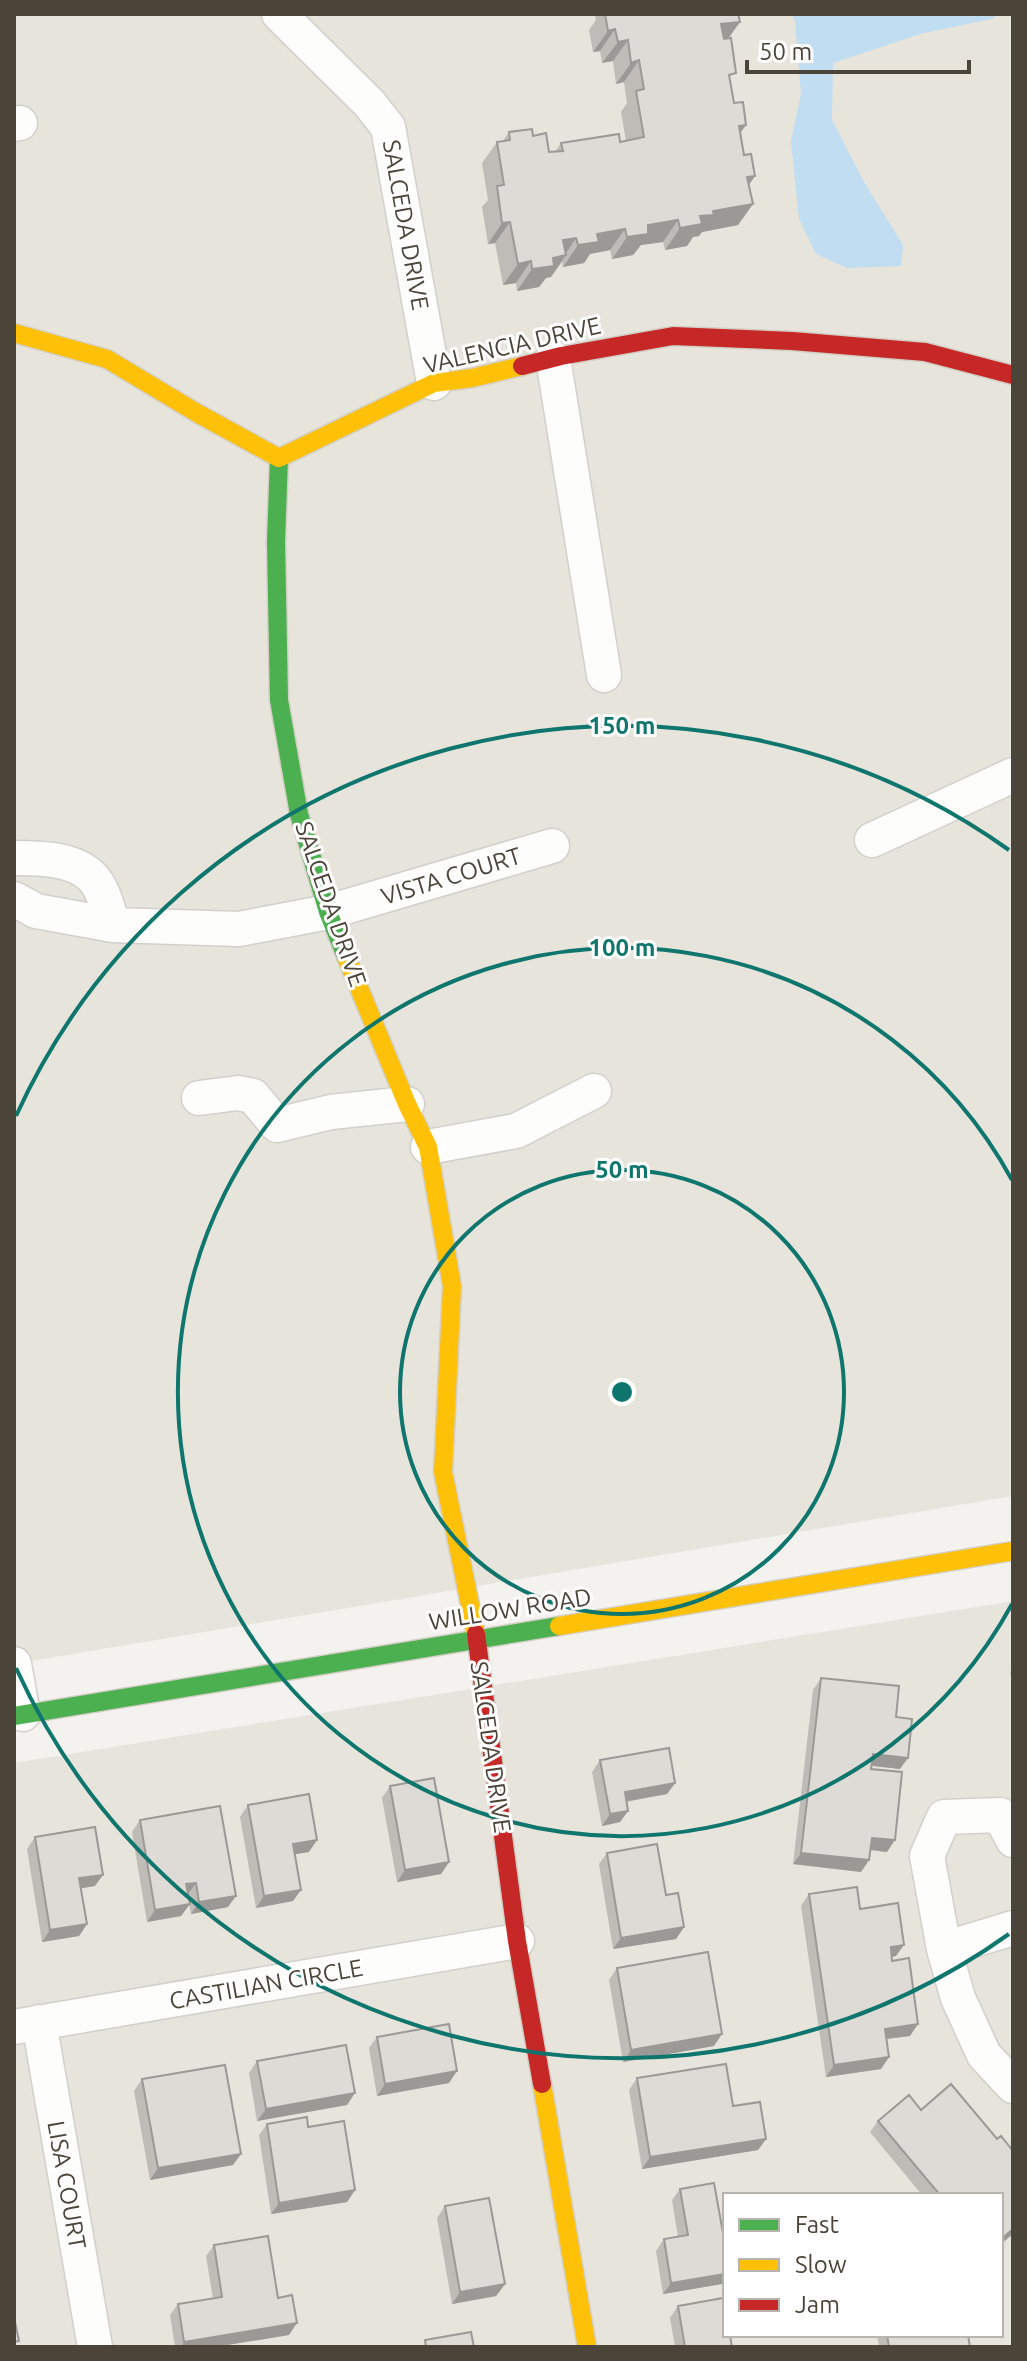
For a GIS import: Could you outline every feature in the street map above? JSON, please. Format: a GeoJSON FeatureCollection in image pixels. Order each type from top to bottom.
{"type":"FeatureCollection","features":[{"type":"Feature","properties":{"kind":"street","name":"SALCEDA DRIVE"},"geometry":{"type":"LineString","coordinates":[[279,14],[369,103],[388,127],[434,383]]}},
{"type":"Feature","properties":{"kind":"street"},"geometry":{"type":"LineString","coordinates":[[14,333],[107,359],[279,458]]}},
{"type":"Feature","properties":{"kind":"street","name":"VALENCIA DRIVE"},"geometry":{"type":"LineString","coordinates":[[279,458],[434,383],[472,378],[553,358],[673,336],[792,341],[925,352],[1013,375]]}},
{"type":"Feature","properties":{"kind":"street"},"geometry":{"type":"LineString","coordinates":[[553,358],[604,675]]}},
{"type":"Feature","properties":{"kind":"street","name":"SALCEDA DRIVE"},"geometry":{"type":"LineString","coordinates":[[279,458],[276,542],[279,700],[299,814],[328,912],[407,1104],[428,1147],[452,1286],[443,1472],[477,1639],[517,1941],[587,2347]]}},
{"type":"Feature","properties":{"kind":"street"},"geometry":{"type":"LineString","coordinates":[[872,840],[1013,775]]}},
{"type":"Feature","properties":{"kind":"street","name":"VISTA COURT"},"geometry":{"type":"LineString","coordinates":[[14,899],[36,911],[113,925],[239,929],[328,912],[552,846]]}},
{"type":"Feature","properties":{"kind":"street"},"geometry":{"type":"LineString","coordinates":[[14,858],[68,863],[92,877],[106,901],[113,925]]}},
{"type":"Feature","properties":{"kind":"street"},"geometry":{"type":"LineString","coordinates":[[428,1147],[516,1131],[594,1091]]}},
{"type":"Feature","properties":{"kind":"street"},"geometry":{"type":"LineString","coordinates":[[199,1098],[238,1093],[253,1096],[277,1125],[331,1112],[407,1104]]}},
{"type":"Feature","properties":{"kind":"street","name":"WILLOW ROAD"},"geometry":{"type":"LineString","coordinates":[[19,1715],[1013,1551]]}},
{"type":"Feature","properties":{"kind":"street"},"geometry":{"type":"LineString","coordinates":[[14,1664],[19,1715]]}},
{"type":"Feature","properties":{"kind":"street"},"geometry":{"type":"LineString","coordinates":[[1013,1840],[1000,1815],[944,1817],[927,1856],[944,1949],[958,1998],[984,2055],[1013,2086]]}},
{"type":"Feature","properties":{"kind":"street"},"geometry":{"type":"LineString","coordinates":[[944,1949],[1013,1928]]}},
{"type":"Feature","properties":{"kind":"street","name":"CASTILIAN CIRCLE"},"geometry":{"type":"LineString","coordinates":[[27,2024],[517,1941]]}},
{"type":"Feature","properties":{"kind":"street","name":"LISA COURT"},"geometry":{"type":"LineString","coordinates":[[27,2024],[95,2347]]}},
{"type":"Feature","properties":{"kind":"shaded area"},"geometry":{"type":"Polygon","coordinates":[[[14,14],[1013,14],[1013,1496],[14,1664],[14,14]]]}},
{"type":"Feature","properties":{"kind":"shaded area"},"geometry":{"type":"Polygon","coordinates":[[[1013,1601],[1013,2347],[14,2347],[14,1763],[1013,1601]]]}},
{"type":"Feature","properties":{"kind":"water"},"geometry":{"type":"Polygon","coordinates":[[[792,14],[998,14],[991,19],[920,34],[833,63],[832,120],[864,182],[903,245],[901,266],[847,268],[816,254],[799,219],[791,141],[801,94],[792,14]]]}},
{"type":"Feature","properties":{"kind":"building"},"geometry":{"type":"Polygon","coordinates":[[[605,14],[738,14],[740,22],[721,24],[724,39],[731,38],[736,73],[729,75],[734,103],[743,102],[746,125],[739,126],[744,155],[751,154],[755,176],[747,177],[753,204],[700,216],[702,224],[680,228],[678,220],[648,225],[648,234],[627,237],[625,229],[597,234],[599,242],[578,245],[576,238],[563,240],[566,255],[553,258],[554,266],[532,269],[531,261],[518,264],[510,222],[502,223],[497,186],[504,185],[497,142],[510,140],[509,132],[532,129],[533,136],[546,133],[549,152],[563,151],[561,143],[619,134],[620,142],[644,137],[636,91],[644,89],[639,60],[631,63],[628,40],[618,42],[615,29],[608,31],[605,14]]]}},
{"type":"Feature","properties":{"kind":"building"},"geometry":{"type":"Polygon","coordinates":[[[821,1678],[899,1686],[896,1717],[912,1719],[908,1758],[873,1754],[871,1769],[902,1772],[895,1840],[872,1838],[869,1860],[801,1853],[821,1678]]]}},
{"type":"Feature","properties":{"kind":"building"},"geometry":{"type":"Polygon","coordinates":[[[669,1748],[675,1783],[625,1792],[628,1811],[610,1814],[600,1760],[669,1748]]]}},
{"type":"Feature","properties":{"kind":"building"},"geometry":{"type":"Polygon","coordinates":[[[434,1778],[449,1862],[405,1870],[390,1786],[434,1778]]]}},
{"type":"Feature","properties":{"kind":"building"},"geometry":{"type":"Polygon","coordinates":[[[309,1794],[317,1840],[293,1844],[301,1890],[264,1896],[248,1805],[309,1794]]]}},
{"type":"Feature","properties":{"kind":"building"},"geometry":{"type":"Polygon","coordinates":[[[220,1806],[236,1896],[199,1902],[196,1883],[186,1884],[190,1904],[155,1910],[140,1820],[220,1806]]]}},
{"type":"Feature","properties":{"kind":"building"},"geometry":{"type":"Polygon","coordinates":[[[95,1827],[103,1875],[79,1878],[87,1924],[50,1930],[35,1837],[95,1827]]]}},
{"type":"Feature","properties":{"kind":"building"},"geometry":{"type":"Polygon","coordinates":[[[657,1844],[666,1895],[678,1893],[684,1927],[621,1938],[607,1853],[657,1844]]]}},
{"type":"Feature","properties":{"kind":"building"},"geometry":{"type":"Polygon","coordinates":[[[857,1887],[860,1909],[898,1903],[904,1945],[891,1947],[892,1961],[909,1958],[918,2024],[885,2029],[889,2057],[834,2065],[809,1894],[857,1887]]]}},
{"type":"Feature","properties":{"kind":"building"},"geometry":{"type":"Polygon","coordinates":[[[708,1952],[722,2034],[631,2050],[617,1968],[708,1952]]]}},
{"type":"Feature","properties":{"kind":"building"},"geometry":{"type":"Polygon","coordinates":[[[449,2024],[457,2071],[385,2084],[377,2037],[449,2024]]]}},
{"type":"Feature","properties":{"kind":"building"},"geometry":{"type":"Polygon","coordinates":[[[346,2045],[355,2093],[266,2109],[257,2061],[346,2045]]]}},
{"type":"Feature","properties":{"kind":"building"},"geometry":{"type":"Polygon","coordinates":[[[726,2064],[733,2106],[760,2102],[766,2139],[650,2157],[637,2078],[726,2064]]]}},
{"type":"Feature","properties":{"kind":"building"},"geometry":{"type":"Polygon","coordinates":[[[225,2065],[241,2154],[158,2168],[142,2079],[225,2065]]]}},
{"type":"Feature","properties":{"kind":"building"},"geometry":{"type":"Polygon","coordinates":[[[951,2084],[997,2139],[1001,2136],[1013,2151],[1013,2229],[1003,2237],[1003,2193],[938,2193],[878,2121],[909,2095],[921,2110],[951,2084]]]}},
{"type":"Feature","properties":{"kind":"building"},"geometry":{"type":"Polygon","coordinates":[[[307,2117],[308,2127],[344,2121],[355,2190],[279,2203],[267,2124],[307,2117]]]}},
{"type":"Feature","properties":{"kind":"building"},"geometry":{"type":"Polygon","coordinates":[[[714,2183],[723,2233],[723,2274],[671,2283],[664,2239],[688,2235],[680,2189],[714,2183]]]}},
{"type":"Feature","properties":{"kind":"building"},"geometry":{"type":"Polygon","coordinates":[[[489,2198],[505,2284],[460,2292],[445,2206],[489,2198]]]}},
{"type":"Feature","properties":{"kind":"building"},"geometry":{"type":"Polygon","coordinates":[[[268,2236],[278,2298],[292,2295],[297,2323],[184,2342],[178,2304],[222,2297],[214,2245],[268,2236]]]}},
{"type":"Feature","properties":{"kind":"building"},"geometry":{"type":"Polygon","coordinates":[[[723,2298],[723,2337],[730,2337],[732,2347],[685,2347],[678,2306],[723,2298]]]}},
{"type":"Feature","properties":{"kind":"building"},"geometry":{"type":"Polygon","coordinates":[[[14,2317],[19,2341],[14,2342],[14,2317]]]}},
{"type":"Feature","properties":{"kind":"building"},"geometry":{"type":"Polygon","coordinates":[[[471,2332],[474,2347],[426,2347],[425,2340],[471,2332]]]}},
{"type":"Feature","properties":{"kind":"building"},"geometry":{"type":"Polygon","coordinates":[[[887,2337],[968,2337],[970,2347],[889,2347],[887,2337]]]}},
{"type":"Feature","properties":{"kind":"traffic: fast"},"geometry":{"type":"LineString","coordinates":[[279,458],[276,542],[279,700],[299,814],[328,912],[347,959]]}},
{"type":"Feature","properties":{"kind":"traffic: fast"},"geometry":{"type":"LineString","coordinates":[[14,1716],[559,1626]]}},
{"type":"Feature","properties":{"kind":"traffic: slow"},"geometry":{"type":"LineString","coordinates":[[14,333],[107,359],[279,458],[434,383],[522,366]]}},
{"type":"Feature","properties":{"kind":"traffic: slow"},"geometry":{"type":"LineString","coordinates":[[347,959],[428,1147],[452,1286],[443,1472],[476,1634]]}},
{"type":"Feature","properties":{"kind":"traffic: slow"},"geometry":{"type":"LineString","coordinates":[[559,1626],[1013,1551]]}},
{"type":"Feature","properties":{"kind":"traffic: slow"},"geometry":{"type":"LineString","coordinates":[[542,2084],[587,2347]]}},
{"type":"Feature","properties":{"kind":"traffic: jam"},"geometry":{"type":"LineString","coordinates":[[522,366],[673,336],[792,341],[925,352],[1013,375]]}},
{"type":"Feature","properties":{"kind":"traffic: jam"},"geometry":{"type":"LineString","coordinates":[[476,1634],[517,1941],[542,2084]]}}]}
